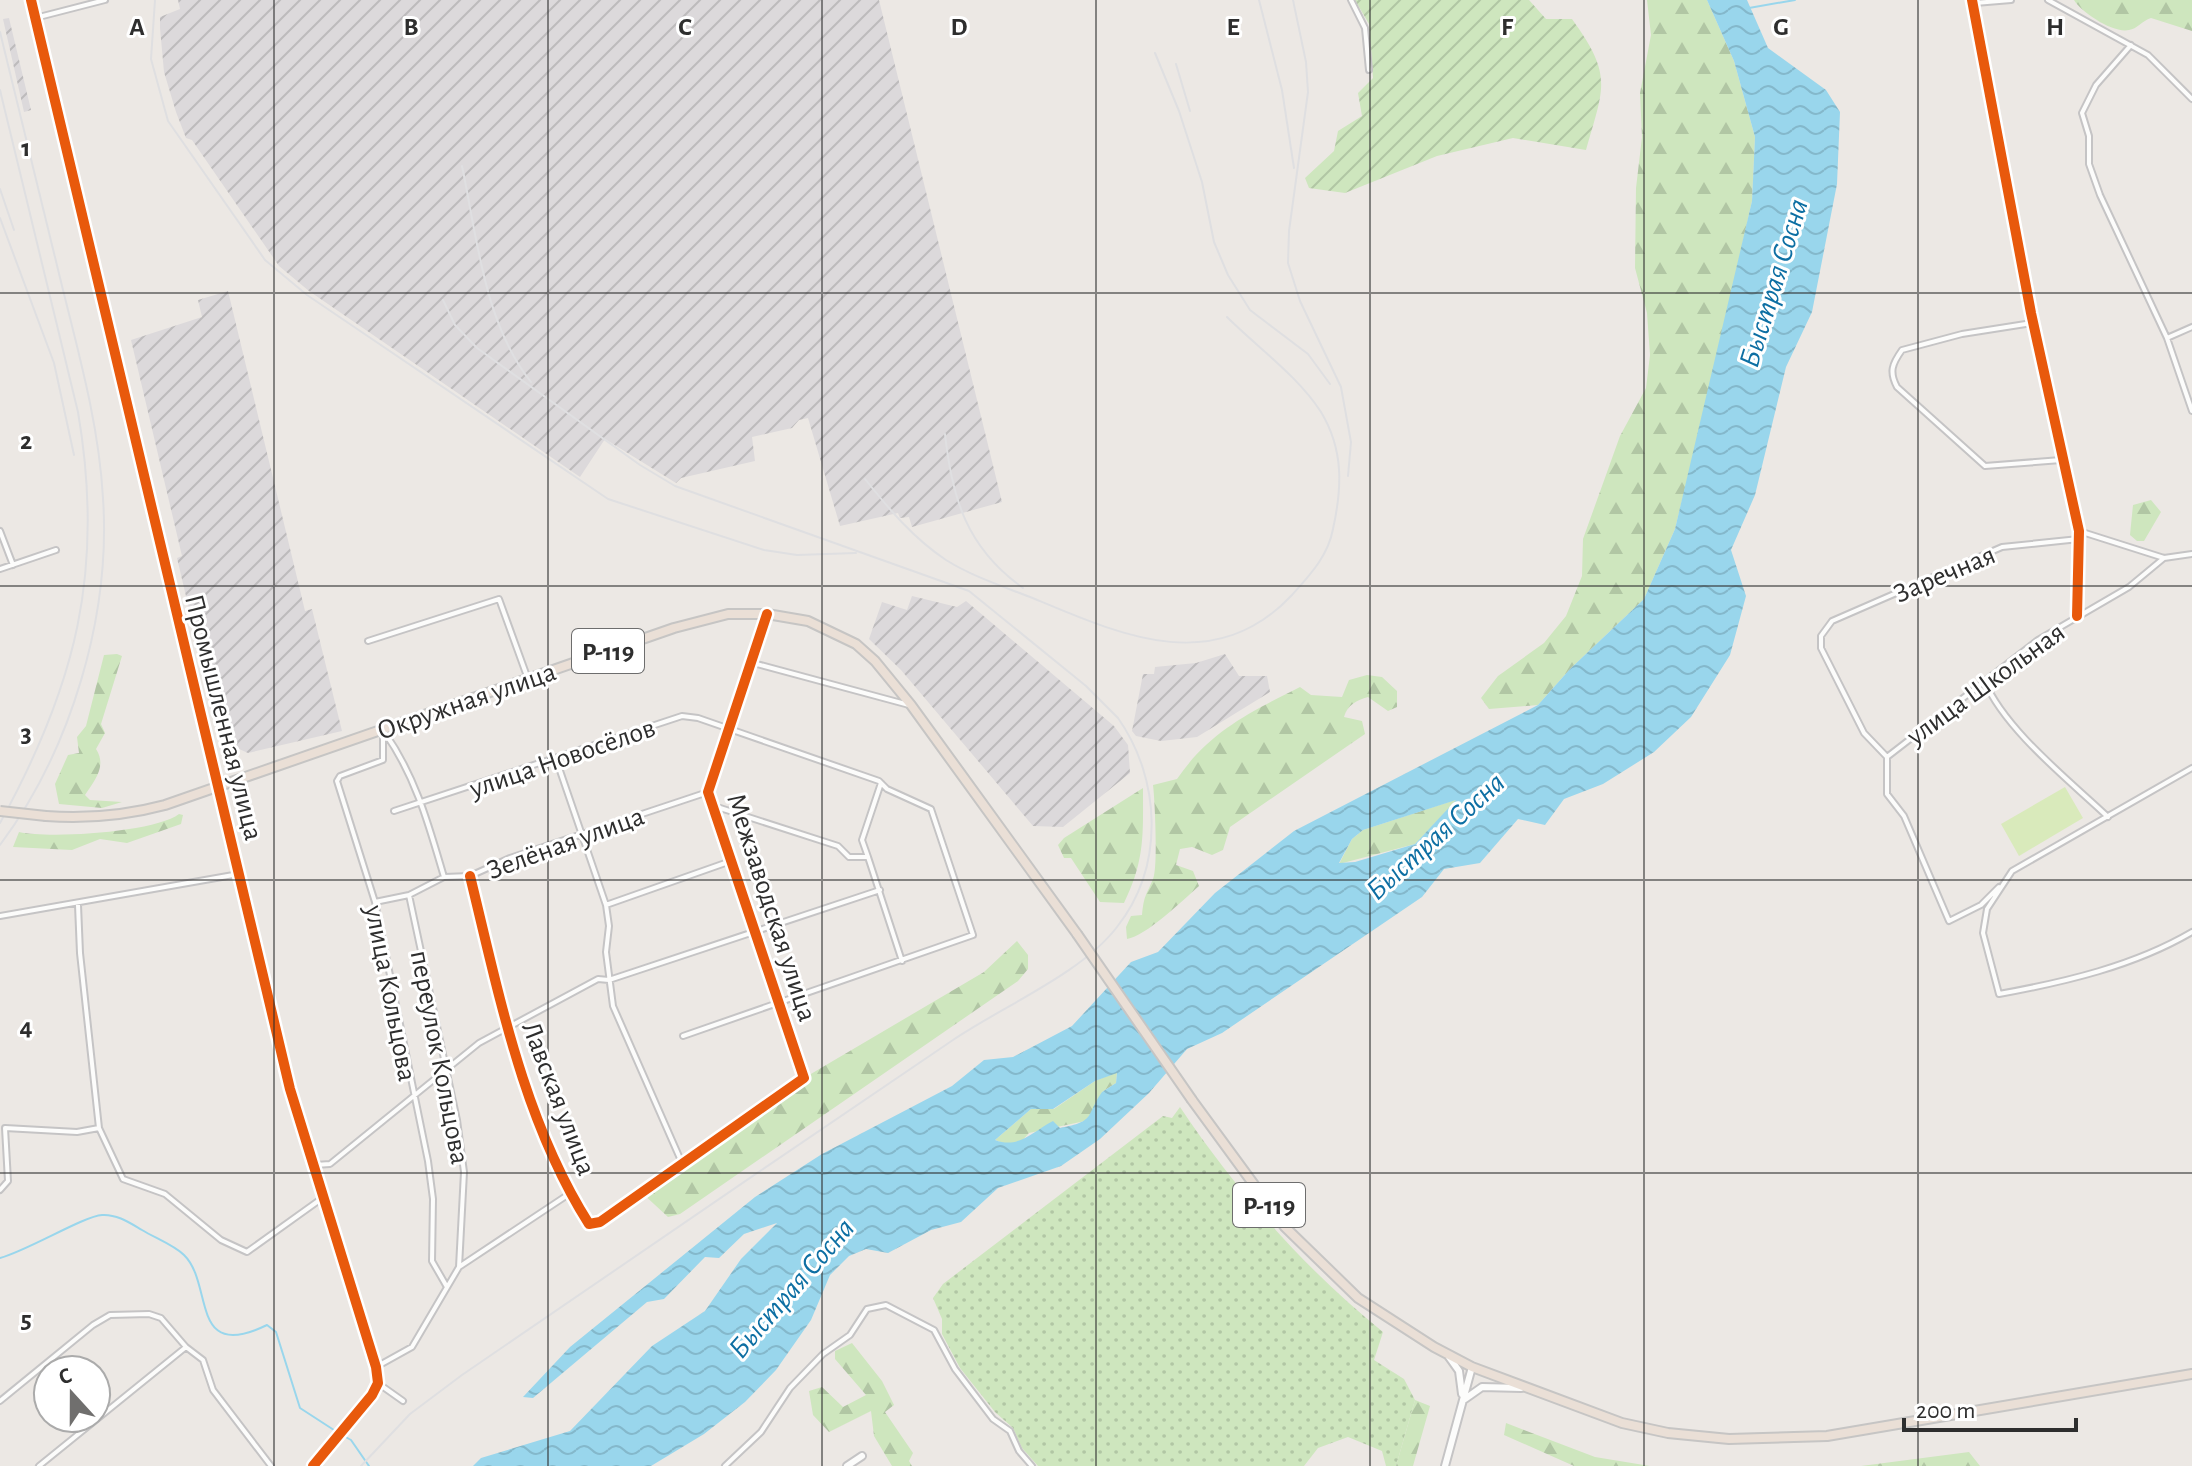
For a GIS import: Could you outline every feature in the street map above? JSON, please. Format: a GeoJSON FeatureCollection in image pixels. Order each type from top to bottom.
{"type":"FeatureCollection","features":[{"type":"Feature","properties":{"kind":"highway","name":"Окружная улица"},"geometry":{"type":"LineString","coordinates":[[0,811],[85,819],[124,816],[216,788],[705,619],[767,614],[808,621],[843,636],[875,661],[911,705],[1285,1227],[1358,1298],[1446,1354]]}},
{"type":"Feature","properties":{"kind":"highway","name":"Р-119"},"geometry":{"type":"LineString","coordinates":[[1446,1354],[1523,1388],[1622,1423],[1701,1437],[1755,1440],[1827,1436],[1929,1421],[2192,1374]]}},
{"type":"Feature","properties":{"kind":"street","name":"Промышленная улица"},"geometry":{"type":"LineString","coordinates":[[31,0],[290,1089],[321,1199],[376,1367],[378,1383]]}},
{"type":"Feature","properties":{"kind":"street"},"geometry":{"type":"LineString","coordinates":[[35,18],[105,0]]}},
{"type":"Feature","properties":{"kind":"street"},"geometry":{"type":"LineString","coordinates":[[1351,0],[1365,28],[1369,70]]}},
{"type":"Feature","properties":{"kind":"street"},"geometry":{"type":"LineString","coordinates":[[2011,0],[1974,2],[1983,69],[2033,323],[2079,531],[2077,616]]}},
{"type":"Feature","properties":{"kind":"street"},"geometry":{"type":"LineString","coordinates":[[2048,0],[2148,55],[2192,99]]}},
{"type":"Feature","properties":{"kind":"street"},"geometry":{"type":"LineString","coordinates":[[2131,45],[2096,85],[2082,113],[2089,136],[2089,164],[2100,195],[2167,338],[2192,411]]}},
{"type":"Feature","properties":{"kind":"street"},"geometry":{"type":"LineString","coordinates":[[2033,323],[1962,334],[1902,350],[1893,363],[1891,375],[1897,387],[1985,466],[2061,460]]}},
{"type":"Feature","properties":{"kind":"street"},"geometry":{"type":"LineString","coordinates":[[2167,338],[2192,327]]}},
{"type":"Feature","properties":{"kind":"street"},"geometry":{"type":"LineString","coordinates":[[0,531],[13,565]]}},
{"type":"Feature","properties":{"kind":"street"},"geometry":{"type":"LineString","coordinates":[[2079,531],[2164,558],[2192,554]]}},
{"type":"Feature","properties":{"kind":"street","name":"Заречная"},"geometry":{"type":"LineString","coordinates":[[1887,757],[1864,733],[1821,648],[1821,636],[1832,621],[2002,547],[2079,539]]}},
{"type":"Feature","properties":{"kind":"street"},"geometry":{"type":"LineString","coordinates":[[0,569],[56,550]]}},
{"type":"Feature","properties":{"kind":"street","name":"улица Школьная"},"geometry":{"type":"LineString","coordinates":[[1887,757],[2038,640],[2129,587],[2164,558]]}},
{"type":"Feature","properties":{"kind":"street"},"geometry":{"type":"LineString","coordinates":[[368,641],[499,599],[528,679]]}},
{"type":"Feature","properties":{"kind":"street","name":"Межзаводская улица"},"geometry":{"type":"LineString","coordinates":[[682,1163],[804,1078],[708,792],[767,614]]}},
{"type":"Feature","properties":{"kind":"street"},"geometry":{"type":"LineString","coordinates":[[753,663],[911,705]]}},
{"type":"Feature","properties":{"kind":"street"},"geometry":{"type":"LineString","coordinates":[[1984,680],[1990,694],[2014,724],[2108,818]]}},
{"type":"Feature","properties":{"kind":"street","name":"улица Новосёлов"},"geometry":{"type":"LineString","coordinates":[[394,811],[682,716],[881,783],[887,789],[931,809],[973,935],[902,961]]}},
{"type":"Feature","properties":{"kind":"street"},"geometry":{"type":"LineString","coordinates":[[383,730],[405,763],[422,804],[444,877]]}},
{"type":"Feature","properties":{"kind":"street","name":"улица Кольцова"},"geometry":{"type":"LineString","coordinates":[[383,730],[383,760],[340,776],[337,781],[375,902],[433,1199],[432,1261],[447,1287]]}},
{"type":"Feature","properties":{"kind":"street"},"geometry":{"type":"LineString","coordinates":[[1887,757],[1887,794],[1904,816],[1949,921],[1981,905],[2007,879]]}},
{"type":"Feature","properties":{"kind":"street"},"geometry":{"type":"LineString","coordinates":[[556,759],[579,836],[606,905],[613,1006],[682,1163]]}},
{"type":"Feature","properties":{"kind":"street"},"geometry":{"type":"LineString","coordinates":[[2192,768],[2012,871],[1987,909],[1983,933],[1999,994],[2052,985],[2161,950],[2192,932]]}},
{"type":"Feature","properties":{"kind":"street"},"geometry":{"type":"LineString","coordinates":[[683,1036],[902,961],[862,840],[881,783]]}},
{"type":"Feature","properties":{"kind":"street","name":"Зелёная улица"},"geometry":{"type":"LineString","coordinates":[[375,902],[409,895],[444,877],[470,876],[708,792]]}},
{"type":"Feature","properties":{"kind":"street"},"geometry":{"type":"LineString","coordinates":[[714,806],[838,846],[849,857],[868,857]]}},
{"type":"Feature","properties":{"kind":"street"},"geometry":{"type":"LineString","coordinates":[[606,905],[731,861]]}},
{"type":"Feature","properties":{"kind":"street"},"geometry":{"type":"LineString","coordinates":[[0,916],[78,905],[239,874]]}},
{"type":"Feature","properties":{"kind":"street","name":"Лавская улица"},"geometry":{"type":"LineString","coordinates":[[470,876],[518,1067],[570,1194],[589,1224],[600,1222],[682,1163]]}},
{"type":"Feature","properties":{"kind":"street"},"geometry":{"type":"LineString","coordinates":[[312,1166],[330,1164],[479,1043],[598,979],[609,980],[756,934],[880,890]]}},
{"type":"Feature","properties":{"kind":"street","name":"переулок Кольцова"},"geometry":{"type":"LineString","coordinates":[[409,895],[464,1172],[459,1267]]}},
{"type":"Feature","properties":{"kind":"street"},"geometry":{"type":"LineString","coordinates":[[78,905],[80,953],[99,1128],[123,1179],[165,1194],[221,1240],[247,1252],[321,1199]]}},
{"type":"Feature","properties":{"kind":"street"},"geometry":{"type":"LineString","coordinates":[[0,1190],[8,1181],[5,1128],[77,1132],[99,1128]]}},
{"type":"Feature","properties":{"kind":"street"},"geometry":{"type":"LineString","coordinates":[[376,1367],[412,1347],[459,1267],[570,1194]]}},
{"type":"Feature","properties":{"kind":"street"},"geometry":{"type":"LineString","coordinates":[[725,1466],[761,1432],[790,1388],[823,1354],[850,1335],[867,1309],[886,1305],[934,1330],[955,1369],[993,1419],[1010,1431],[1019,1451],[1032,1466]]}},
{"type":"Feature","properties":{"kind":"street"},"geometry":{"type":"LineString","coordinates":[[0,1401],[93,1325],[110,1315],[161,1318],[186,1347],[203,1360],[213,1390],[271,1466]]}},
{"type":"Feature","properties":{"kind":"street"},"geometry":{"type":"LineString","coordinates":[[39,1466],[186,1347]]}},
{"type":"Feature","properties":{"kind":"street"},"geometry":{"type":"LineString","coordinates":[[1446,1354],[1459,1371],[1463,1402]]}},
{"type":"Feature","properties":{"kind":"street"},"geometry":{"type":"LineString","coordinates":[[1445,1466],[1472,1367]]}},
{"type":"Feature","properties":{"kind":"street"},"geometry":{"type":"LineString","coordinates":[[313,1466],[378,1383],[403,1401]]}},
{"type":"Feature","properties":{"kind":"street"},"geometry":{"type":"LineString","coordinates":[[1463,1402],[1482,1387],[1523,1388]]}},
{"type":"Feature","properties":{"kind":"street"},"geometry":{"type":"LineString","coordinates":[[847,1466],[862,1456]]}},
{"type":"Feature","properties":{"kind":"shaded area"},"geometry":{"type":"Polygon","coordinates":[[[178,0],[879,0],[1002,502],[912,527],[909,517],[900,518],[898,513],[840,526],[808,418],[799,420],[792,428],[752,437],[755,461],[681,478],[676,483],[605,439],[580,477],[309,291],[279,266],[192,140],[186,138],[176,112],[164,72],[160,17],[180,9],[178,0]]]}},
{"type":"Feature","properties":{"kind":"shaded area"},"geometry":{"type":"Polygon","coordinates":[[[9,18],[31,110],[24,112],[3,19],[9,18]]]}},
{"type":"Feature","properties":{"kind":"shaded area"},"geometry":{"type":"Polygon","coordinates":[[[228,291],[305,611],[312,609],[342,731],[248,753],[228,744],[199,625],[193,626],[177,558],[182,556],[131,340],[202,317],[198,300],[228,291]]]}},
{"type":"Feature","properties":{"kind":"shaded area"},"geometry":{"type":"Polygon","coordinates":[[[912,596],[957,607],[966,601],[1114,726],[1128,745],[1130,773],[1063,827],[1033,826],[901,670],[869,639],[882,602],[907,610],[912,596]]]}},
{"type":"Feature","properties":{"kind":"shaded area"},"geometry":{"type":"Polygon","coordinates":[[[1225,654],[1239,676],[1267,676],[1270,692],[1197,737],[1161,741],[1136,736],[1132,731],[1143,674],[1154,674],[1155,667],[1196,663],[1225,654]]]}},
{"type":"Feature","properties":{"kind":"green space"},"geometry":{"type":"Polygon","coordinates":[[[1355,0],[1529,0],[1546,19],[1572,19],[1594,55],[1601,82],[1586,150],[1513,138],[1437,156],[1345,193],[1309,188],[1305,178],[1334,151],[1338,131],[1362,116],[1358,93],[1373,78],[1369,24],[1355,0]]]}},
{"type":"Feature","properties":{"kind":"green space"},"geometry":{"type":"Polygon","coordinates":[[[1647,0],[1707,0],[1734,61],[1755,137],[1752,201],[1675,529],[1644,599],[1570,669],[1538,705],[1489,709],[1481,698],[1498,676],[1544,643],[1566,616],[1582,576],[1583,539],[1620,436],[1646,388],[1650,355],[1647,313],[1635,268],[1636,188],[1642,137],[1640,93],[1651,35],[1647,0]]]}},
{"type":"Feature","properties":{"kind":"green space"},"geometry":{"type":"Polygon","coordinates":[[[2074,0],[2192,0],[2192,31],[2151,18],[2132,29],[2115,29],[2091,16],[2074,0]]]}},
{"type":"Feature","properties":{"kind":"green space"},"geometry":{"type":"Polygon","coordinates":[[[2151,500],[2161,512],[2144,541],[2137,541],[2130,535],[2133,505],[2151,500]]]}},
{"type":"Feature","properties":{"kind":"green space"},"geometry":{"type":"Polygon","coordinates":[[[104,655],[122,656],[101,724],[105,733],[96,749],[100,767],[85,795],[90,800],[122,802],[102,808],[59,804],[55,784],[68,755],[79,753],[77,737],[86,726],[104,655]]]}},
{"type":"Feature","properties":{"kind":"green space"},"geometry":{"type":"Polygon","coordinates":[[[1367,675],[1382,677],[1397,691],[1397,707],[1388,711],[1368,697],[1353,704],[1344,717],[1362,721],[1365,734],[1230,827],[1223,850],[1212,855],[1192,847],[1180,849],[1176,865],[1193,871],[1199,886],[1154,925],[1127,939],[1126,927],[1131,916],[1142,915],[1155,872],[1153,785],[1177,779],[1217,736],[1281,696],[1300,687],[1311,695],[1342,697],[1349,680],[1367,675]]]}},
{"type":"Feature","properties":{"kind":"green space"},"geometry":{"type":"Polygon","coordinates":[[[2065,787],[2083,818],[2019,856],[2001,824],[2065,787]]]}},
{"type":"Feature","properties":{"kind":"green space"},"geometry":{"type":"Polygon","coordinates":[[[1143,788],[1141,847],[1131,888],[1124,903],[1100,902],[1071,858],[1064,858],[1058,845],[1064,838],[1143,788]]]}},
{"type":"Feature","properties":{"kind":"green space"},"geometry":{"type":"Polygon","coordinates":[[[1458,799],[1415,844],[1339,864],[1352,839],[1363,830],[1458,799]]]}},
{"type":"Feature","properties":{"kind":"green space"},"geometry":{"type":"Polygon","coordinates":[[[183,815],[181,824],[127,843],[100,839],[72,850],[13,847],[19,832],[54,835],[102,832],[149,825],[183,815]]]}},
{"type":"Feature","properties":{"kind":"green space"},"geometry":{"type":"Polygon","coordinates":[[[1017,941],[1028,955],[1028,969],[1018,981],[680,1214],[668,1217],[641,1192],[804,1078],[984,972],[1017,941]]]}},
{"type":"Feature","properties":{"kind":"green space"},"geometry":{"type":"Polygon","coordinates":[[[1117,1072],[1116,1083],[1102,1092],[1098,1106],[1085,1121],[1029,1133],[1020,1143],[1009,1145],[995,1140],[1031,1109],[1054,1109],[1095,1081],[1117,1072]]]}},
{"type":"Feature","properties":{"kind":"green space"},"geometry":{"type":"Polygon","coordinates":[[[1180,1107],[1225,1169],[1273,1227],[1326,1281],[1383,1332],[1374,1360],[1404,1379],[1415,1400],[1396,1466],[1386,1466],[1382,1451],[1348,1437],[1318,1448],[1304,1466],[1038,1466],[1022,1448],[1013,1428],[995,1412],[960,1368],[942,1334],[942,1319],[933,1298],[943,1284],[1163,1116],[1172,1118],[1180,1107]]]}},
{"type":"Feature","properties":{"kind":"green space"},"geometry":{"type":"Polygon","coordinates":[[[852,1343],[882,1381],[894,1405],[885,1412],[913,1453],[909,1461],[912,1466],[892,1466],[874,1436],[871,1411],[829,1432],[813,1415],[809,1391],[822,1387],[843,1407],[866,1395],[835,1359],[835,1351],[852,1343]]]}},
{"type":"Feature","properties":{"kind":"green space"},"geometry":{"type":"Polygon","coordinates":[[[1415,1400],[1430,1406],[1413,1466],[1396,1466],[1415,1400]]]}},
{"type":"Feature","properties":{"kind":"green space"},"geometry":{"type":"Polygon","coordinates":[[[1506,1423],[1595,1457],[1650,1466],[1574,1466],[1504,1435],[1506,1423]]]}},
{"type":"Feature","properties":{"kind":"green space"},"geometry":{"type":"Polygon","coordinates":[[[1969,1452],[1980,1466],[1861,1466],[1969,1452]]]}},
{"type":"Feature","properties":{"kind":"water","name":"Быстрая Сосна"},"geometry":{"type":"Polygon","coordinates":[[[1707,0],[1747,0],[1768,48],[1826,90],[1840,112],[1837,184],[1812,312],[1786,367],[1755,495],[1731,550],[1746,596],[1730,655],[1691,717],[1654,752],[1603,784],[1564,799],[1545,825],[1518,819],[1480,863],[1444,869],[1422,897],[1222,1033],[1187,1049],[1149,1093],[1100,1139],[1061,1166],[998,1188],[961,1222],[931,1230],[888,1253],[866,1249],[849,1256],[830,1275],[811,1320],[776,1370],[745,1402],[704,1434],[651,1466],[473,1466],[481,1458],[570,1431],[652,1346],[705,1311],[741,1259],[777,1223],[744,1234],[719,1258],[705,1257],[664,1299],[647,1302],[533,1398],[523,1397],[570,1347],[755,1197],[822,1154],[952,1086],[984,1060],[1013,1057],[1072,1026],[1131,962],[1158,952],[1215,893],[1294,831],[1538,705],[1570,669],[1644,599],[1675,529],[1752,201],[1755,137],[1734,61],[1707,0]],[[1456,800],[1363,830],[1352,839],[1339,863],[1355,862],[1415,844],[1456,800]],[[1117,1073],[1095,1081],[1053,1109],[1031,1109],[995,1140],[1018,1141],[1053,1121],[1060,1128],[1080,1123],[1088,1116],[1102,1092],[1116,1083],[1117,1073]]]}},
{"type":"Feature","properties":{"kind":"waterway"},"geometry":{"type":"LineString","coordinates":[[1749,8],[1795,0]]}},
{"type":"Feature","properties":{"kind":"waterway"},"geometry":{"type":"LineString","coordinates":[[0,1258],[94,1217],[108,1215],[128,1222],[184,1255],[193,1268],[214,1327],[225,1334],[242,1334],[267,1325],[276,1332],[300,1408],[337,1432]]}},
{"type":"Feature","properties":{"kind":"waterway"},"geometry":{"type":"LineString","coordinates":[[342,1435],[351,1440],[369,1466]]}},
{"type":"Feature","properties":{"kind":"railway"},"geometry":{"type":"LineString","coordinates":[[155,0],[151,59],[168,121],[265,260],[307,295],[608,499],[764,550],[797,555],[856,553]]}},
{"type":"Feature","properties":{"kind":"railway"},"geometry":{"type":"LineString","coordinates":[[1259,0],[1282,90],[1294,168]]}},
{"type":"Feature","properties":{"kind":"railway"},"geometry":{"type":"LineString","coordinates":[[1293,0],[1306,62],[1308,92],[1289,231],[1288,263],[1300,301],[1341,387],[1351,442],[1348,476]]}},
{"type":"Feature","properties":{"kind":"railway"},"geometry":{"type":"LineString","coordinates":[[0,32],[88,393],[101,471],[104,543],[93,635],[66,725],[25,808],[0,845]]}},
{"type":"Feature","properties":{"kind":"railway"},"geometry":{"type":"LineString","coordinates":[[1155,53],[1179,111],[1202,182],[1214,242],[1228,275],[1250,310],[1308,354],[1330,384]]}},
{"type":"Feature","properties":{"kind":"railway"},"geometry":{"type":"LineString","coordinates":[[1176,64],[1190,111]]}},
{"type":"Feature","properties":{"kind":"railway"},"geometry":{"type":"LineString","coordinates":[[0,90],[78,412],[86,469],[88,523],[78,625],[65,674],[48,723],[0,823]]}},
{"type":"Feature","properties":{"kind":"railway"},"geometry":{"type":"LineString","coordinates":[[462,166],[492,306],[515,359],[531,382]]}},
{"type":"Feature","properties":{"kind":"railway"},"geometry":{"type":"LineString","coordinates":[[0,189],[14,230]]}},
{"type":"Feature","properties":{"kind":"railway"},"geometry":{"type":"LineString","coordinates":[[0,218],[54,363],[74,455]]}},
{"type":"Feature","properties":{"kind":"railway"},"geometry":{"type":"LineString","coordinates":[[361,1466],[410,1414],[462,1375],[953,1040],[1083,960],[1117,927],[1133,903],[1150,850],[1152,822],[1143,768],[1118,718],[1086,686],[969,591],[675,486],[640,465],[477,348],[455,325],[443,300]]}},
{"type":"Feature","properties":{"kind":"railway"},"geometry":{"type":"LineString","coordinates":[[865,479],[912,533],[946,560],[978,577],[1101,626],[1135,636],[1168,642],[1200,642],[1232,635],[1262,620],[1292,595],[1317,565],[1331,539],[1339,469],[1334,441],[1312,399],[1227,317]]}},
{"type":"Feature","properties":{"kind":"railway"},"geometry":{"type":"LineString","coordinates":[[945,434],[952,480],[966,520],[988,556],[1023,588]]}},
{"type":"Feature","properties":{"kind":"cycle path"},"geometry":{"type":"LineString","coordinates":[[31,0],[290,1089],[376,1367],[378,1383],[372,1395],[313,1466]]}},
{"type":"Feature","properties":{"kind":"cycle path"},"geometry":{"type":"LineString","coordinates":[[1972,0],[2031,313],[2079,531],[2077,616]]}},
{"type":"Feature","properties":{"kind":"cycle path"},"geometry":{"type":"LineString","coordinates":[[470,876],[503,1011],[530,1099],[566,1184],[589,1224],[600,1222],[804,1078],[708,792],[767,614]]}}]}
